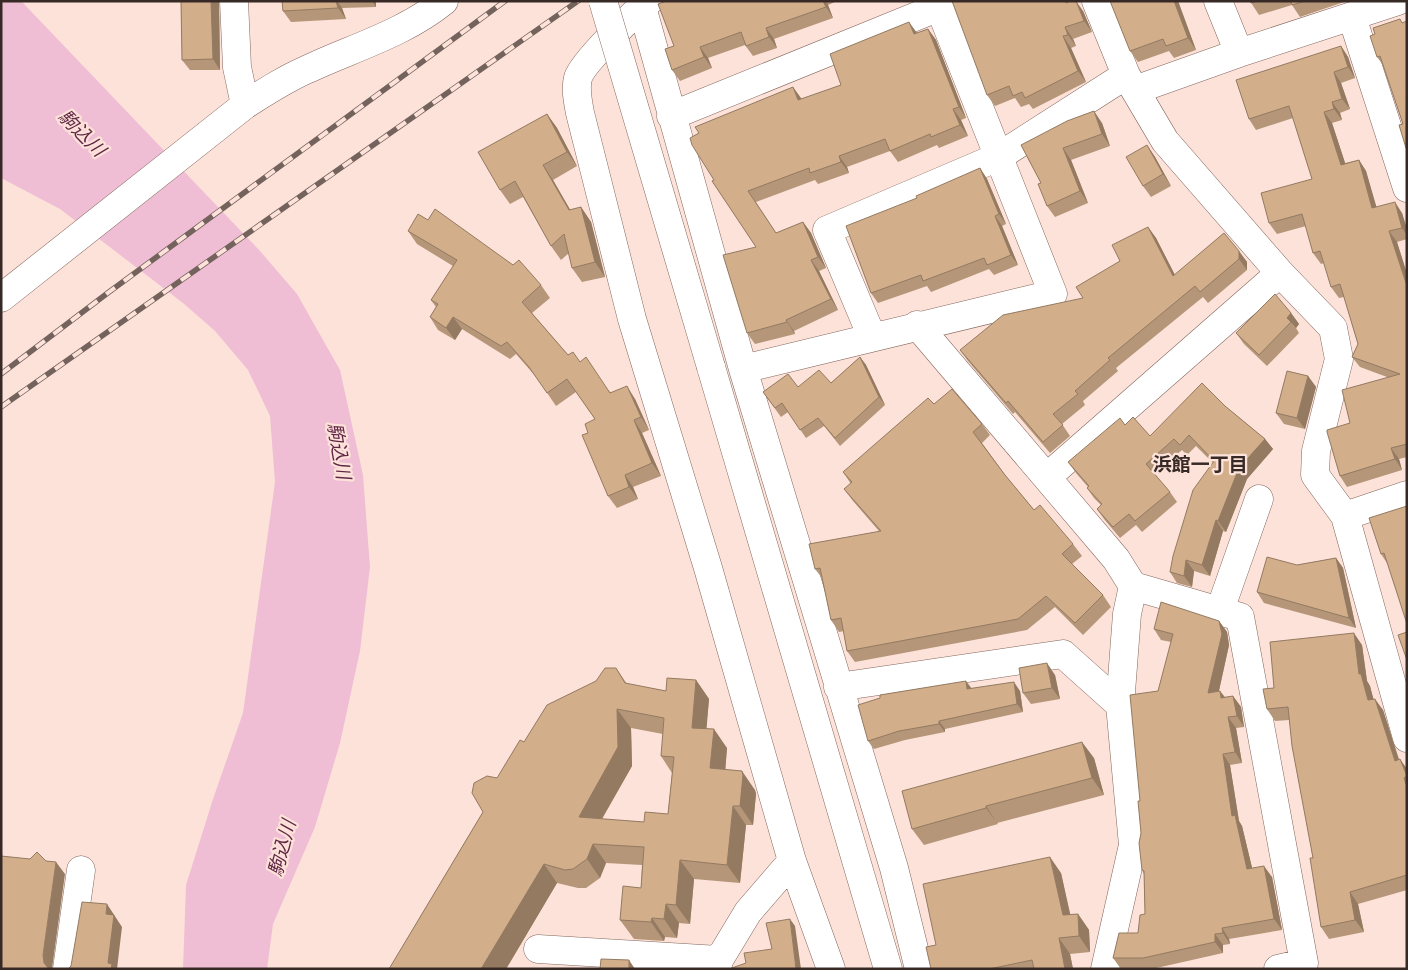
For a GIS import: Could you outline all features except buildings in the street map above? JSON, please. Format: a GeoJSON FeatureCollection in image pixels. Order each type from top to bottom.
{"type":"FeatureCollection","features":[{"type":"Feature","properties":{"kind":"street"},"geometry":{"type":"LineString","coordinates":[[234,1],[237,67],[245,105]]}},
{"type":"Feature","properties":{"kind":"street"},"geometry":{"type":"LineString","coordinates":[[1,298],[245,105],[275,85],[422,17],[444,1]]}},
{"type":"Feature","properties":{"kind":"street"},"geometry":{"type":"LineString","coordinates":[[604,1],[888,969]]}},
{"type":"Feature","properties":{"kind":"street"},"geometry":{"type":"LineString","coordinates":[[1096,1],[1130,82],[1165,141],[1280,273],[1333,328],[1339,359],[1316,451],[1315,475],[1345,516],[1407,738]]}},
{"type":"Feature","properties":{"kind":"street"},"geometry":{"type":"LineString","coordinates":[[1218,1],[1239,53]]}},
{"type":"Feature","properties":{"kind":"street"},"geometry":{"type":"LineString","coordinates":[[872,336],[827,230],[998,157],[1130,82],[1239,53],[1398,1]]}},
{"type":"Feature","properties":{"kind":"street"},"geometry":{"type":"LineString","coordinates":[[645,4],[671,116],[743,369],[894,868],[920,969]]}},
{"type":"Feature","properties":{"kind":"street"},"geometry":{"type":"LineString","coordinates":[[645,4],[590,60],[578,77],[577,91],[580,113],[632,319],[708,568],[792,861],[831,969]]}},
{"type":"Feature","properties":{"kind":"street"},"geometry":{"type":"LineString","coordinates":[[671,116],[938,4],[1053,294],[872,336],[743,369]]}},
{"type":"Feature","properties":{"kind":"street"},"geometry":{"type":"LineString","coordinates":[[1352,17],[1407,188]]}},
{"type":"Feature","properties":{"kind":"street"},"geometry":{"type":"LineString","coordinates":[[1047,477],[1280,273]]}},
{"type":"Feature","properties":{"kind":"street"},"geometry":{"type":"LineString","coordinates":[[918,325],[1116,558],[1133,586],[1128,614],[1120,705],[1133,845],[1105,969]]}},
{"type":"Feature","properties":{"kind":"street"},"geometry":{"type":"LineString","coordinates":[[1345,516],[1407,495]]}},
{"type":"Feature","properties":{"kind":"street"},"geometry":{"type":"LineString","coordinates":[[1220,610],[1259,499]]}},
{"type":"Feature","properties":{"kind":"street"},"geometry":{"type":"LineString","coordinates":[[1133,586],[1240,617],[1304,963],[1278,969]]}},
{"type":"Feature","properties":{"kind":"street"},"geometry":{"type":"LineString","coordinates":[[838,687],[1063,654],[1120,705]]}},
{"type":"Feature","properties":{"kind":"street"},"geometry":{"type":"LineString","coordinates":[[538,949],[718,965],[748,912],[792,861]]}},
{"type":"Feature","properties":{"kind":"street"},"geometry":{"type":"LineString","coordinates":[[67,969],[81,870]]}},
{"type":"Feature","properties":{"kind":"water","name":"駒込川"},"geometry":{"type":"Polygon","coordinates":[[[1,1],[22,1],[260,251],[297,294],[340,370],[363,475],[370,567],[360,651],[340,743],[315,827],[273,924],[267,969],[183,969],[186,885],[243,713],[275,482],[270,416],[248,370],[215,331],[183,303],[60,209],[1,178],[1,1]]]}},
{"type":"Feature","properties":{"kind":"railway"},"geometry":{"type":"LineString","coordinates":[[1,374],[109,292],[505,1]]}},
{"type":"Feature","properties":{"kind":"railway"},"geometry":{"type":"LineString","coordinates":[[1,407],[578,1]]}},
{"type":"Feature","properties":{"kind":"district","name":"浜館一丁目"},"geometry":{"type":"Point","coordinates":[1200,464]}}]}
